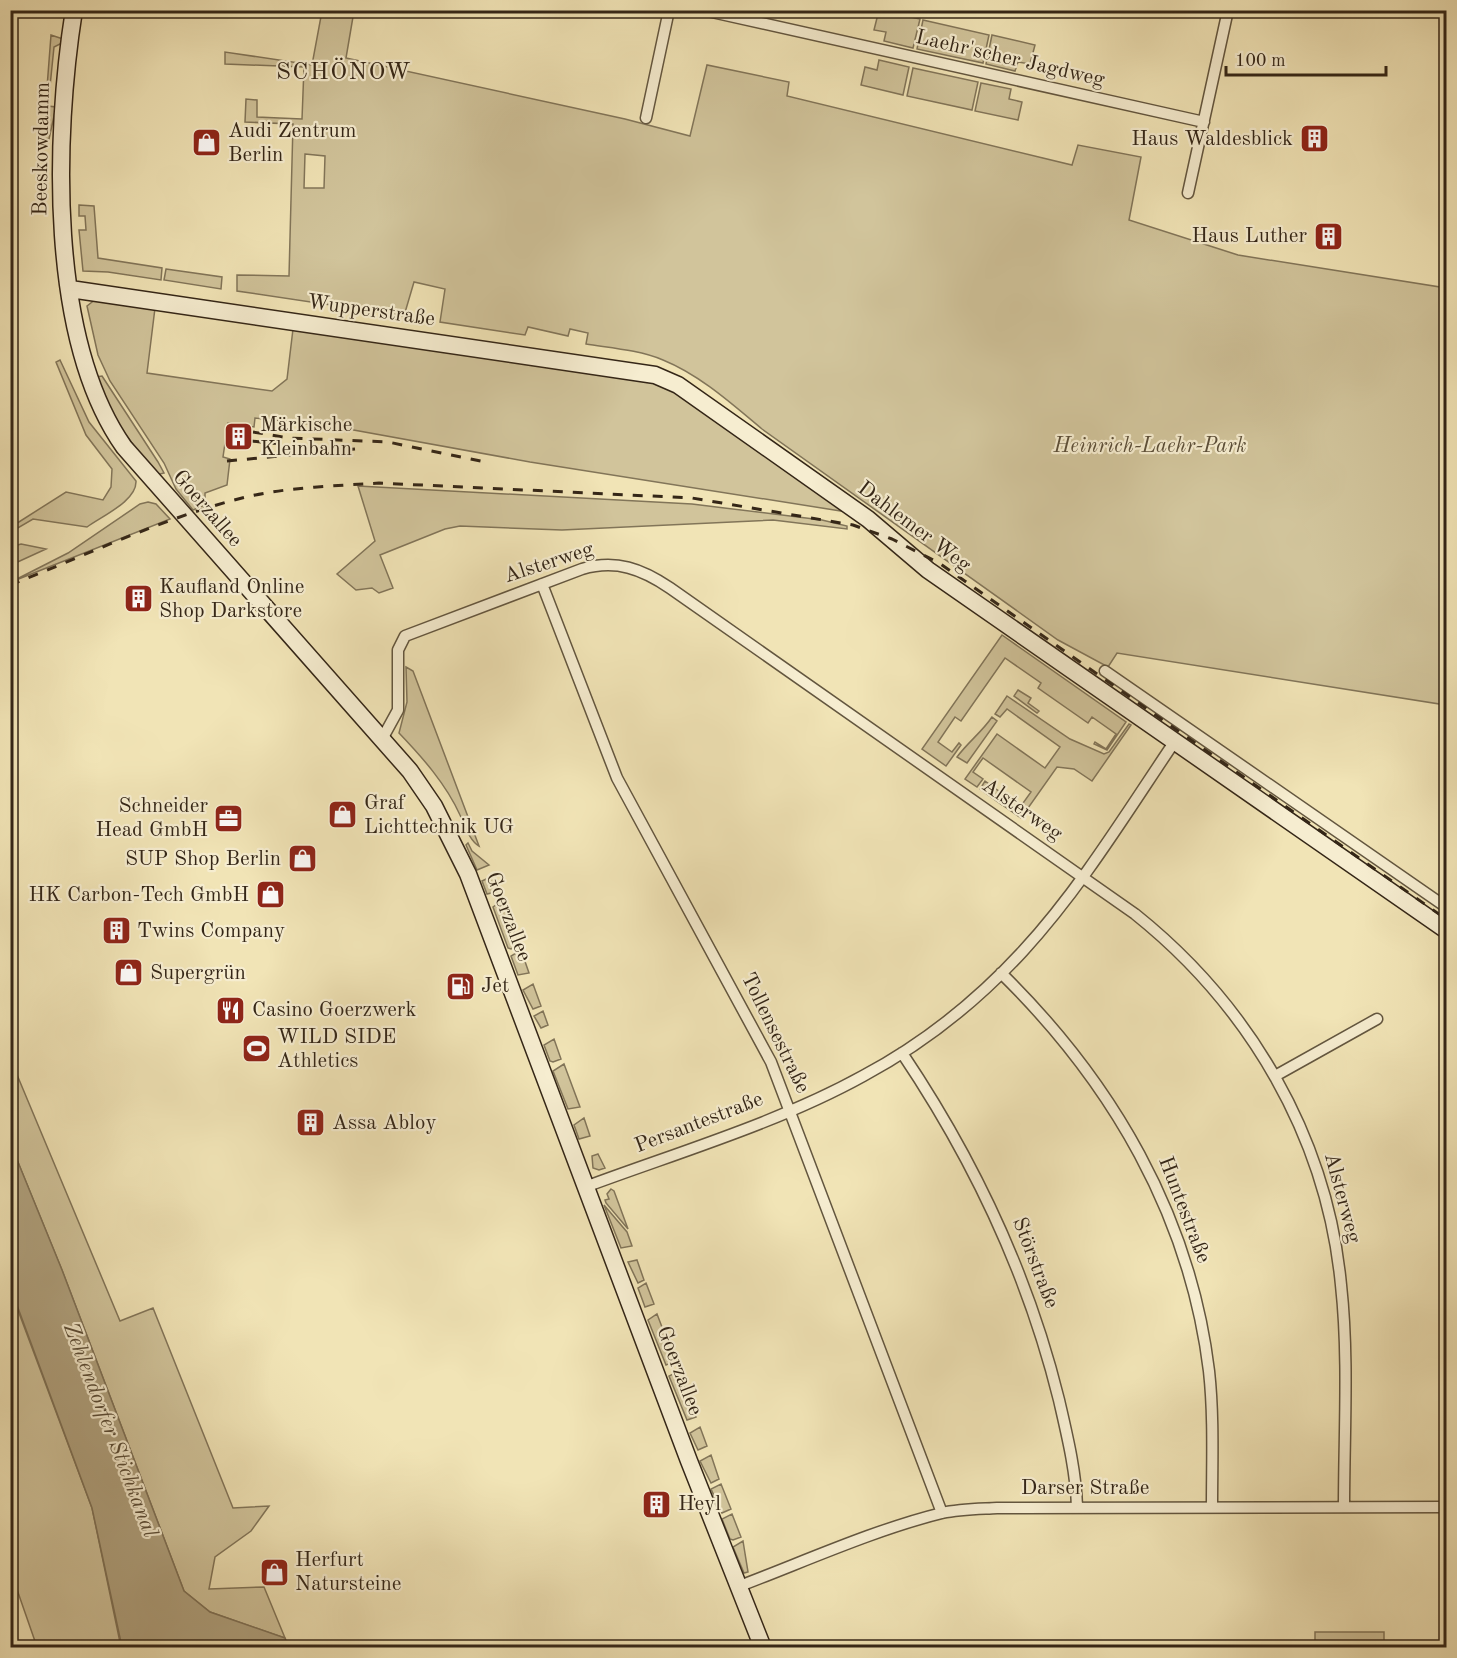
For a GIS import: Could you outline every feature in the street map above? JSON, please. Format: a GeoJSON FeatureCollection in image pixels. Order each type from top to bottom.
{"type":"FeatureCollection","features":[{"type":"Feature","properties":{"kind":"main road","name":"Beeskowdamm"},"geometry":{"type":"LineString","coordinates":[[70,289],[63,222],[62,135],[74,10]]}},
{"type":"Feature","properties":{"kind":"main road","name":"Wupperstraße"},"geometry":{"type":"LineString","coordinates":[[70,289],[666,379]]}},
{"type":"Feature","properties":{"kind":"main road","name":"Goerzallee"},"geometry":{"type":"LineString","coordinates":[[70,289],[87,375],[100,410],[114,433],[192,526],[410,771],[434,806],[468,874],[737,1587],[763,1647]]}},
{"type":"Feature","properties":{"kind":"main road","name":"Dahlemer Weg"},"geometry":{"type":"LineString","coordinates":[[666,379],[690,393],[858,512],[928,570],[1441,926]]}},
{"type":"Feature","properties":{"kind":"street"},"geometry":{"type":"LineString","coordinates":[[646,118],[669,10]]}},
{"type":"Feature","properties":{"kind":"street","name":"Laehr'scher Jagdweg"},"geometry":{"type":"LineString","coordinates":[[703,10],[1204,122]]}},
{"type":"Feature","properties":{"kind":"street"},"geometry":{"type":"LineString","coordinates":[[1188,193],[1228,10]]}},
{"type":"Feature","properties":{"kind":"street","name":"Alsterweg"},"geometry":{"type":"LineString","coordinates":[[381,741],[398,710],[398,650],[405,636],[592,567],[607,564],[627,567],[650,575],[1082,875],[1166,938],[1199,971],[1248,1031],[1275,1076],[1312,1156],[1322,1187],[1338,1258],[1344,1320],[1344,1507]]}},
{"type":"Feature","properties":{"kind":"street","name":"Tollensestraße"},"geometry":{"type":"LineString","coordinates":[[542,584],[614,772],[756,1032],[790,1110],[942,1513]]}},
{"type":"Feature","properties":{"kind":"street","name":"Dahlemer Weg"},"geometry":{"type":"LineString","coordinates":[[1105,671],[1446,907],[1441,926]]}},
{"type":"Feature","properties":{"kind":"street"},"geometry":{"type":"LineString","coordinates":[[1134,712],[1144,697]]}},
{"type":"Feature","properties":{"kind":"street","name":"Persantestraße"},"geometry":{"type":"LineString","coordinates":[[585,1187],[790,1110],[856,1080],[902,1053],[961,1010],[1001,973],[1044,926],[1175,741]]}},
{"type":"Feature","properties":{"kind":"street"},"geometry":{"type":"LineString","coordinates":[[1200,758],[1210,743]]}},
{"type":"Feature","properties":{"kind":"street"},"geometry":{"type":"LineString","coordinates":[[1275,811],[1286,796]]}},
{"type":"Feature","properties":{"kind":"street"},"geometry":{"type":"LineString","coordinates":[[1346,860],[1357,844]]}},
{"type":"Feature","properties":{"kind":"street"},"geometry":{"type":"LineString","coordinates":[[1361,871],[1372,855]]}},
{"type":"Feature","properties":{"kind":"street"},"geometry":{"type":"LineString","coordinates":[[1388,889],[1399,873]]}},
{"type":"Feature","properties":{"kind":"street"},"geometry":{"type":"LineString","coordinates":[[1415,908],[1426,893]]}},
{"type":"Feature","properties":{"kind":"street","name":"Huntestraße"},"geometry":{"type":"LineString","coordinates":[[1001,973],[1065,1041],[1093,1076],[1139,1150],[1169,1215],[1193,1289],[1207,1358],[1213,1429],[1212,1507]]}},
{"type":"Feature","properties":{"kind":"street"},"geometry":{"type":"LineString","coordinates":[[1275,1076],[1377,1019]]}},
{"type":"Feature","properties":{"kind":"street","name":"Störstraße"},"geometry":{"type":"LineString","coordinates":[[902,1053],[966,1157],[1019,1270],[1053,1378],[1066,1431],[1077,1508]]}},
{"type":"Feature","properties":{"kind":"street","name":"Darser Straße"},"geometry":{"type":"LineString","coordinates":[[737,1587],[942,1513],[997,1508],[1446,1507]]}},
{"type":"Feature","properties":{"kind":"green space"},"geometry":{"type":"Polygon","coordinates":[[[879,10],[920,19],[913,48],[884,41],[886,32],[874,30],[879,10]]]}},
{"type":"Feature","properties":{"kind":"green space","name":"Heinrich-Laehr-Park"},"geometry":{"type":"Polygon","coordinates":[[[322,11],[354,11],[346,58],[625,119],[690,136],[707,65],[789,82],[787,96],[1072,165],[1078,145],[1141,157],[1129,220],[1238,255],[1446,288],[1446,705],[1117,653],[1108,667],[1058,640],[762,429],[690,374],[677,366],[644,354],[586,344],[588,333],[570,329],[568,336],[528,327],[525,335],[440,322],[445,289],[414,282],[404,316],[237,291],[237,275],[289,276],[293,124],[245,122],[246,99],[257,100],[257,117],[302,119],[304,67],[225,64],[225,52],[312,65],[322,11]],[[305,154],[304,188],[324,188],[325,156],[305,154]]]}},
{"type":"Feature","properties":{"kind":"green space"},"geometry":{"type":"Polygon","coordinates":[[[923,20],[989,35],[983,63],[917,49],[923,20]]]}},
{"type":"Feature","properties":{"kind":"green space"},"geometry":{"type":"Polygon","coordinates":[[[51,35],[63,39],[62,43],[54,47],[48,106],[56,107],[49,139],[43,140],[51,35]]]}},
{"type":"Feature","properties":{"kind":"green space"},"geometry":{"type":"Polygon","coordinates":[[[992,35],[1035,45],[1030,64],[1018,62],[1015,71],[986,64],[992,35]]]}},
{"type":"Feature","properties":{"kind":"green space"},"geometry":{"type":"Polygon","coordinates":[[[879,60],[909,67],[903,95],[861,85],[865,67],[877,70],[879,60]]]}},
{"type":"Feature","properties":{"kind":"green space"},"geometry":{"type":"Polygon","coordinates":[[[913,68],[978,82],[972,110],[907,96],[913,68]]]}},
{"type":"Feature","properties":{"kind":"green space"},"geometry":{"type":"Polygon","coordinates":[[[981,83],[1011,89],[1009,99],[1022,102],[1018,120],[975,111],[981,83]]]}},
{"type":"Feature","properties":{"kind":"green space"},"geometry":{"type":"Polygon","coordinates":[[[79,205],[94,206],[98,258],[162,268],[161,280],[108,272],[83,271],[79,230],[86,230],[85,216],[79,216],[79,205]]]}},
{"type":"Feature","properties":{"kind":"green space"},"geometry":{"type":"Polygon","coordinates":[[[166,269],[222,277],[221,289],[164,280],[166,269]]]}},
{"type":"Feature","properties":{"kind":"green space"},"geometry":{"type":"Polygon","coordinates":[[[96,299],[155,308],[147,373],[272,391],[287,379],[293,329],[346,335],[666,385],[847,512],[530,462],[337,427],[255,418],[254,427],[228,423],[223,457],[230,459],[227,485],[205,493],[205,505],[193,510],[176,489],[164,463],[110,381],[98,355],[87,306],[96,299]]]}},
{"type":"Feature","properties":{"kind":"green space"},"geometry":{"type":"Polygon","coordinates":[[[60,360],[89,422],[136,481],[135,488],[125,501],[87,527],[33,519],[11,532],[11,527],[66,492],[103,500],[111,487],[112,469],[86,435],[56,362],[60,360]]]}},
{"type":"Feature","properties":{"kind":"green space"},"geometry":{"type":"Polygon","coordinates":[[[102,376],[164,473],[156,475],[116,422],[95,377],[102,376]]]}},
{"type":"Feature","properties":{"kind":"green space"},"geometry":{"type":"Polygon","coordinates":[[[358,486],[692,504],[822,520],[847,526],[847,529],[773,520],[562,530],[460,526],[445,529],[380,555],[393,588],[379,593],[372,588],[356,590],[337,574],[375,541],[358,486]]]}},
{"type":"Feature","properties":{"kind":"green space"},"geometry":{"type":"Polygon","coordinates":[[[148,502],[156,504],[170,519],[11,582],[68,553],[140,504],[148,502]]]}},
{"type":"Feature","properties":{"kind":"green space"},"geometry":{"type":"Polygon","coordinates":[[[21,544],[46,549],[11,565],[11,547],[21,544]]]}},
{"type":"Feature","properties":{"kind":"green space"},"geometry":{"type":"Polygon","coordinates":[[[1002,635],[1126,722],[1107,750],[1094,744],[1095,742],[1106,749],[1116,734],[1092,717],[1088,723],[1038,688],[1041,683],[1005,658],[961,721],[955,717],[938,742],[952,752],[959,743],[961,745],[946,766],[922,749],[1002,635]]]}},
{"type":"Feature","properties":{"kind":"green space"},"geometry":{"type":"Polygon","coordinates":[[[406,667],[413,671],[479,846],[470,836],[441,782],[399,733],[407,702],[406,667]]]}},
{"type":"Feature","properties":{"kind":"green space"},"geometry":{"type":"Polygon","coordinates":[[[1018,690],[1031,698],[1028,703],[1039,711],[1037,713],[1014,696],[1018,690]]]}},
{"type":"Feature","properties":{"kind":"green space"},"geometry":{"type":"Polygon","coordinates":[[[1007,696],[1070,739],[1104,754],[1109,752],[1129,724],[1131,725],[1092,781],[1074,769],[1057,767],[1021,818],[1004,806],[1010,799],[1021,806],[1031,792],[983,758],[973,772],[983,779],[977,787],[965,779],[997,734],[1045,768],[1060,747],[1007,709],[1000,717],[995,714],[1007,696]]]}},
{"type":"Feature","properties":{"kind":"green space"},"geometry":{"type":"Polygon","coordinates":[[[992,717],[997,721],[967,763],[957,757],[984,727],[992,717]]]}},
{"type":"Feature","properties":{"kind":"green space"},"geometry":{"type":"Polygon","coordinates":[[[985,781],[1007,797],[1002,805],[980,789],[985,781]]]}},
{"type":"Feature","properties":{"kind":"green space"},"geometry":{"type":"Polygon","coordinates":[[[468,843],[472,851],[489,865],[477,870],[466,845],[468,843]]]}},
{"type":"Feature","properties":{"kind":"green space"},"geometry":{"type":"Polygon","coordinates":[[[493,876],[499,891],[487,894],[482,881],[493,876]]]}},
{"type":"Feature","properties":{"kind":"green space"},"geometry":{"type":"Polygon","coordinates":[[[502,901],[519,945],[511,949],[508,948],[493,907],[502,901]]]}},
{"type":"Feature","properties":{"kind":"green space"},"geometry":{"type":"Polygon","coordinates":[[[521,950],[529,973],[518,975],[511,956],[521,950]]]}},
{"type":"Feature","properties":{"kind":"green space"},"geometry":{"type":"Polygon","coordinates":[[[533,984],[541,1006],[533,1009],[523,990],[533,984]]]}},
{"type":"Feature","properties":{"kind":"green space"},"geometry":{"type":"Polygon","coordinates":[[[543,1011],[548,1025],[541,1028],[534,1016],[543,1011]]]}},
{"type":"Feature","properties":{"kind":"green space"},"geometry":{"type":"Polygon","coordinates":[[[554,1039],[561,1059],[553,1062],[550,1061],[544,1045],[554,1039]]]}},
{"type":"Feature","properties":{"kind":"green space"},"geometry":{"type":"Polygon","coordinates":[[[10,1058],[120,1321],[153,1308],[233,1508],[269,1506],[251,1531],[215,1557],[209,1589],[264,1587],[285,1638],[210,1612],[184,1591],[62,1270],[11,1145],[10,1058]]]}},
{"type":"Feature","properties":{"kind":"green space"},"geometry":{"type":"Polygon","coordinates":[[[564,1064],[580,1107],[568,1109],[553,1071],[564,1064]]]}},
{"type":"Feature","properties":{"kind":"green space"},"geometry":{"type":"Polygon","coordinates":[[[584,1118],[590,1136],[579,1139],[574,1125],[584,1118]]]}},
{"type":"Feature","properties":{"kind":"green space"},"geometry":{"type":"Polygon","coordinates":[[[598,1154],[605,1168],[599,1170],[593,1168],[592,1156],[598,1154]]]}},
{"type":"Feature","properties":{"kind":"green space"},"geometry":{"type":"Polygon","coordinates":[[[611,1189],[614,1191],[628,1229],[606,1203],[605,1200],[609,1199],[607,1194],[611,1189]]]}},
{"type":"Feature","properties":{"kind":"green space"},"geometry":{"type":"Polygon","coordinates":[[[604,1205],[627,1232],[632,1246],[621,1248],[604,1205]]]}},
{"type":"Feature","properties":{"kind":"green space"},"geometry":{"type":"Polygon","coordinates":[[[637,1260],[644,1280],[638,1283],[628,1262],[637,1260]]]}},
{"type":"Feature","properties":{"kind":"green space"},"geometry":{"type":"Polygon","coordinates":[[[646,1283],[654,1304],[645,1307],[638,1288],[646,1283]]]}},
{"type":"Feature","properties":{"kind":"green space"},"geometry":{"type":"Polygon","coordinates":[[[10,1289],[92,1508],[121,1647],[37,1647],[13,1578],[10,1567],[10,1289]]]}},
{"type":"Feature","properties":{"kind":"green space"},"geometry":{"type":"Polygon","coordinates":[[[657,1314],[675,1361],[666,1365],[648,1320],[657,1314]]]}},
{"type":"Feature","properties":{"kind":"green space"},"geometry":{"type":"Polygon","coordinates":[[[679,1371],[696,1417],[687,1420],[669,1376],[679,1371]]]}},
{"type":"Feature","properties":{"kind":"green space"},"geometry":{"type":"Polygon","coordinates":[[[700,1427],[707,1446],[698,1450],[690,1433],[700,1427]]]}},
{"type":"Feature","properties":{"kind":"green space"},"geometry":{"type":"Polygon","coordinates":[[[711,1455],[719,1479],[711,1483],[700,1461],[711,1455]]]}},
{"type":"Feature","properties":{"kind":"green space"},"geometry":{"type":"Polygon","coordinates":[[[721,1484],[731,1509],[722,1513],[711,1489],[721,1484]]]}},
{"type":"Feature","properties":{"kind":"green space"},"geometry":{"type":"Polygon","coordinates":[[[732,1514],[741,1537],[733,1540],[730,1539],[722,1519],[732,1514]]]}},
{"type":"Feature","properties":{"kind":"green space"},"geometry":{"type":"Polygon","coordinates":[[[743,1541],[748,1572],[744,1573],[733,1547],[743,1541]]]}},
{"type":"Feature","properties":{"kind":"green space"},"geometry":{"type":"Polygon","coordinates":[[[1315,1632],[1384,1632],[1384,1647],[1315,1647],[1315,1632]]]}},
{"type":"Feature","properties":{"kind":"water","name":"Zehlendorfer Stichkanal"},"geometry":{"type":"Polygon","coordinates":[[[11,1145],[62,1270],[184,1591],[210,1612],[285,1638],[289,1647],[122,1647],[92,1508],[11,1289],[11,1145]]]}},
{"type":"Feature","properties":{"kind":"railway"},"geometry":{"type":"LineString","coordinates":[[253,432],[289,438],[388,442],[490,463]]}},
{"type":"Feature","properties":{"kind":"railway"},"geometry":{"type":"LineString","coordinates":[[251,441],[293,445]]}},
{"type":"Feature","properties":{"kind":"railway"},"geometry":{"type":"LineString","coordinates":[[227,461],[355,449]]}},
{"type":"Feature","properties":{"kind":"railway"},"geometry":{"type":"LineString","coordinates":[[10,585],[154,526],[213,506],[259,494],[327,486],[379,483],[692,498],[853,525],[892,539],[939,563],[1446,919]]}},
{"type":"Feature","properties":{"kind":"place","name":"Haus Waldesblick"},"geometry":{"type":"Point","coordinates":[1314,139]}},
{"type":"Feature","properties":{"kind":"place","name":"Audi Zentrum Berlin"},"geometry":{"type":"Point","coordinates":[207,143]}},
{"type":"Feature","properties":{"kind":"place","name":"Haus Luther"},"geometry":{"type":"Point","coordinates":[1328,236]}},
{"type":"Feature","properties":{"kind":"place","name":"Märkische Kleinbahn"},"geometry":{"type":"Point","coordinates":[239,437]}},
{"type":"Feature","properties":{"kind":"place","name":"Kaufland Online Shop Darkstore"},"geometry":{"type":"Point","coordinates":[138,599]}},
{"type":"Feature","properties":{"kind":"place","name":"Graf Lichttechnik UG"},"geometry":{"type":"Point","coordinates":[343,815]}},
{"type":"Feature","properties":{"kind":"place","name":"Schneider Head GmbH"},"geometry":{"type":"Point","coordinates":[229,818]}},
{"type":"Feature","properties":{"kind":"place","name":"SUP Shop Berlin"},"geometry":{"type":"Point","coordinates":[302,859]}},
{"type":"Feature","properties":{"kind":"place","name":"HK Carbon-Tech GmbH"},"geometry":{"type":"Point","coordinates":[270,895]}},
{"type":"Feature","properties":{"kind":"place","name":"Twins Company"},"geometry":{"type":"Point","coordinates":[116,931]}},
{"type":"Feature","properties":{"kind":"place","name":"Supergrün"},"geometry":{"type":"Point","coordinates":[129,973]}},
{"type":"Feature","properties":{"kind":"place","name":"Jet"},"geometry":{"type":"Point","coordinates":[460,986]}},
{"type":"Feature","properties":{"kind":"place","name":"Casino Goerzwerk"},"geometry":{"type":"Point","coordinates":[231,1010]}},
{"type":"Feature","properties":{"kind":"place","name":"WILD SIDE Athletics"},"geometry":{"type":"Point","coordinates":[256,1049]}},
{"type":"Feature","properties":{"kind":"place","name":"Assa Abloy"},"geometry":{"type":"Point","coordinates":[311,1123]}},
{"type":"Feature","properties":{"kind":"place","name":"Heyl"},"geometry":{"type":"Point","coordinates":[657,1504]}},
{"type":"Feature","properties":{"kind":"place","name":"Herfurt Natursteine"},"geometry":{"type":"Point","coordinates":[274,1572]}},
{"type":"Feature","properties":{"kind":"district","name":"SCHÖNOW"},"geometry":{"type":"Point","coordinates":[344,73]}}]}
